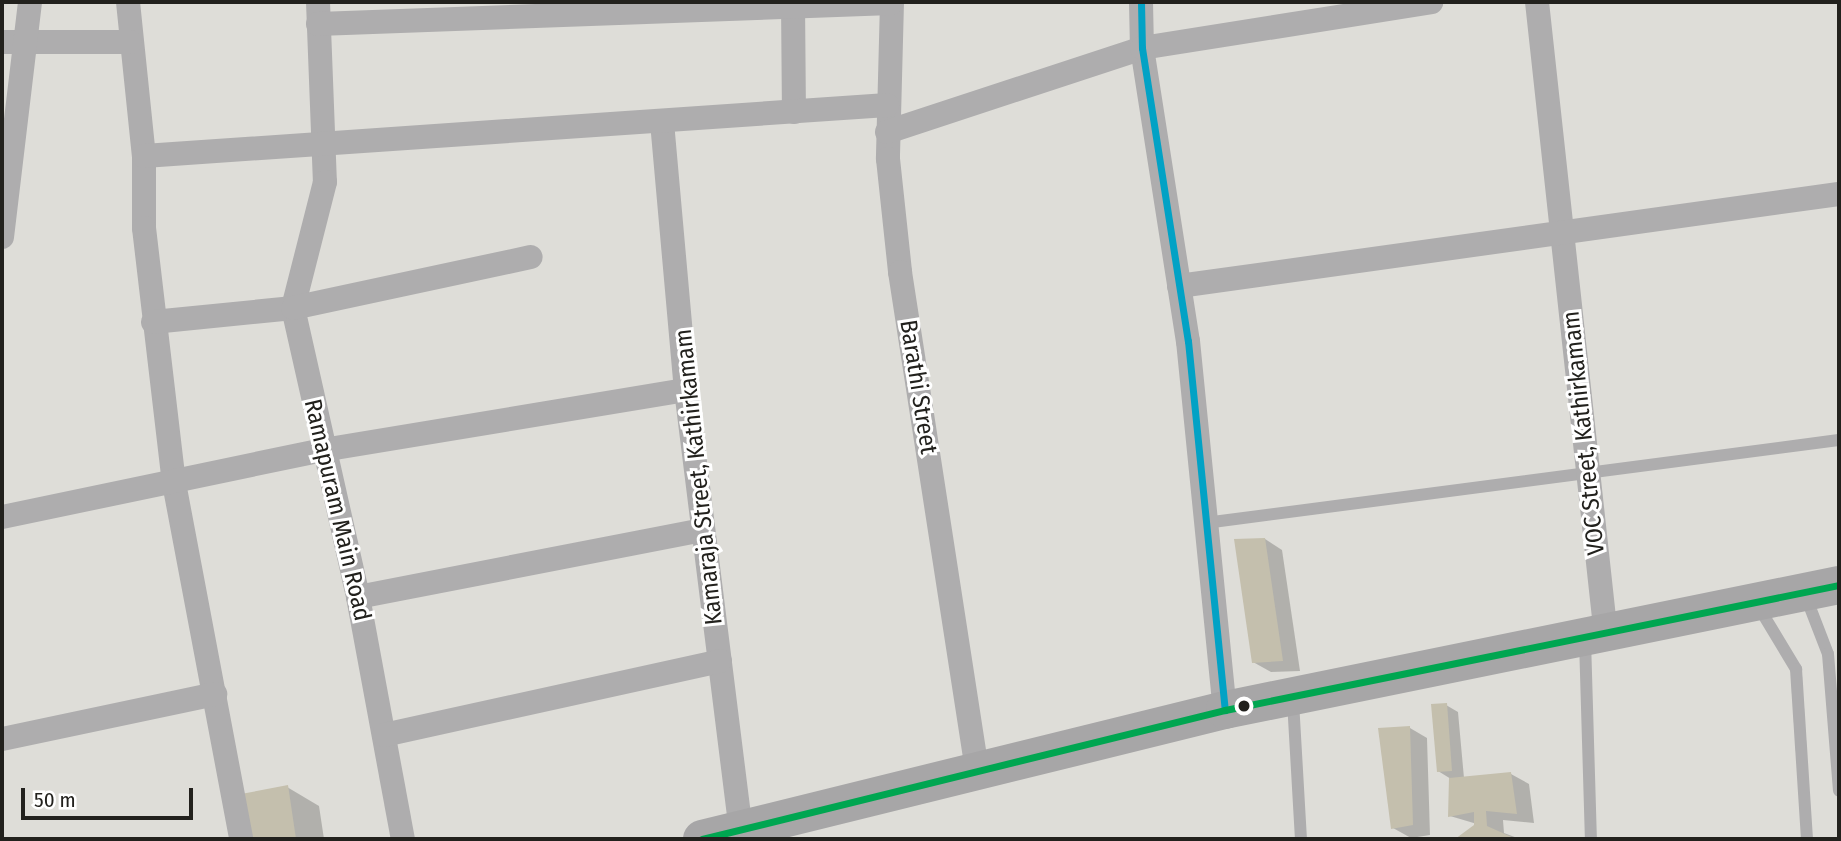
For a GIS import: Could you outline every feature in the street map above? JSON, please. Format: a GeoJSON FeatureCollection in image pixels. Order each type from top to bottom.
{"type":"FeatureCollection","features":[{"type":"Feature","properties":{"kind":"main road"},"geometry":{"type":"LineString","coordinates":[[702,839],[762,831],[977,770],[1225,710],[1758,606],[1822,590]]}},
{"type":"Feature","properties":{"kind":"street"},"geometry":{"type":"LineString","coordinates":[[2,237],[13,43],[30,2]]}},
{"type":"Feature","properties":{"kind":"street"},"geometry":{"type":"LineString","coordinates":[[128,2],[130,42],[144,156],[153,322],[174,483],[241,839]]}},
{"type":"Feature","properties":{"kind":"street"},"geometry":{"type":"LineString","coordinates":[[318,13],[892,2]]}},
{"type":"Feature","properties":{"kind":"street","name":"Barathi Street"},"geometry":{"type":"LineString","coordinates":[[892,2],[887,132],[900,272],[977,770]]}},
{"type":"Feature","properties":{"kind":"street"},"geometry":{"type":"LineString","coordinates":[[1141,2],[1142,48],[1179,286],[1225,710]]}},
{"type":"Feature","properties":{"kind":"street"},"geometry":{"type":"LineString","coordinates":[[887,132],[1142,48],[1431,2]]}},
{"type":"Feature","properties":{"kind":"street","name":"VOC Street, Kathirkamam"},"geometry":{"type":"LineString","coordinates":[[1537,2],[1589,475],[1595,638]]}},
{"type":"Feature","properties":{"kind":"street"},"geometry":{"type":"LineString","coordinates":[[793,5],[794,112]]}},
{"type":"Feature","properties":{"kind":"street","name":"Ramapuram Main Road"},"geometry":{"type":"LineString","coordinates":[[318,13],[325,182],[293,308],[358,597],[403,839]]}},
{"type":"Feature","properties":{"kind":"street"},"geometry":{"type":"LineString","coordinates":[[13,43],[130,42]]}},
{"type":"Feature","properties":{"kind":"street"},"geometry":{"type":"LineString","coordinates":[[144,156],[324,148],[887,105]]}},
{"type":"Feature","properties":{"kind":"street","name":"Kamaraja Street, Kathirkamam"},"geometry":{"type":"LineString","coordinates":[[662,122],[687,390],[720,661],[762,831]]}},
{"type":"Feature","properties":{"kind":"street"},"geometry":{"type":"LineString","coordinates":[[1179,286],[1562,230],[1839,194]]}},
{"type":"Feature","properties":{"kind":"street"},"geometry":{"type":"LineString","coordinates":[[153,322],[293,308],[531,257]]}},
{"type":"Feature","properties":{"kind":"street"},"geometry":{"type":"LineString","coordinates":[[2,517],[323,450],[687,390]]}},
{"type":"Feature","properties":{"kind":"street"},"geometry":{"type":"LineString","coordinates":[[358,597],[703,530]]}},
{"type":"Feature","properties":{"kind":"street"},"geometry":{"type":"LineString","coordinates":[[384,735],[720,661]]}},
{"type":"Feature","properties":{"kind":"street"},"geometry":{"type":"LineString","coordinates":[[2,739],[215,694]]}},
{"type":"Feature","properties":{"kind":"lane"},"geometry":{"type":"LineString","coordinates":[[1205,523],[1589,475],[1839,440]]}},
{"type":"Feature","properties":{"kind":"lane"},"geometry":{"type":"LineString","coordinates":[[1822,590],[1839,792]]}},
{"type":"Feature","properties":{"kind":"lane"},"geometry":{"type":"LineString","coordinates":[[1758,606],[1796,669],[1807,839]]}},
{"type":"Feature","properties":{"kind":"lane"},"geometry":{"type":"LineString","coordinates":[[1591,839],[1595,638]]}},
{"type":"Feature","properties":{"kind":"lane"},"geometry":{"type":"LineString","coordinates":[[1292,698],[1301,839]]}},
{"type":"Feature","properties":{"kind":"building"},"geometry":{"type":"Polygon","coordinates":[[[1265,538],[1283,661],[1252,663],[1234,539],[1265,538]]]}},
{"type":"Feature","properties":{"kind":"building"},"geometry":{"type":"Polygon","coordinates":[[[1447,703],[1452,771],[1437,772],[1431,704],[1447,703]]]}},
{"type":"Feature","properties":{"kind":"building"},"geometry":{"type":"Polygon","coordinates":[[[1410,726],[1413,825],[1391,829],[1378,728],[1410,726]]]}},
{"type":"Feature","properties":{"kind":"building"},"geometry":{"type":"Polygon","coordinates":[[[1511,772],[1517,814],[1486,811],[1487,826],[1516,839],[1455,839],[1474,825],[1474,812],[1448,817],[1449,778],[1511,772]]]}},
{"type":"Feature","properties":{"kind":"building"},"geometry":{"type":"Polygon","coordinates":[[[288,785],[296,839],[249,839],[241,794],[288,785]]]}},
{"type":"Feature","properties":{"kind":"transit line"},"geometry":{"type":"LineString","coordinates":[[1141,2],[1142,48],[1188,341],[1225,710]]}},
{"type":"Feature","properties":{"kind":"transit line"},"geometry":{"type":"LineString","coordinates":[[702,839],[1225,710],[1839,585]]}}]}
